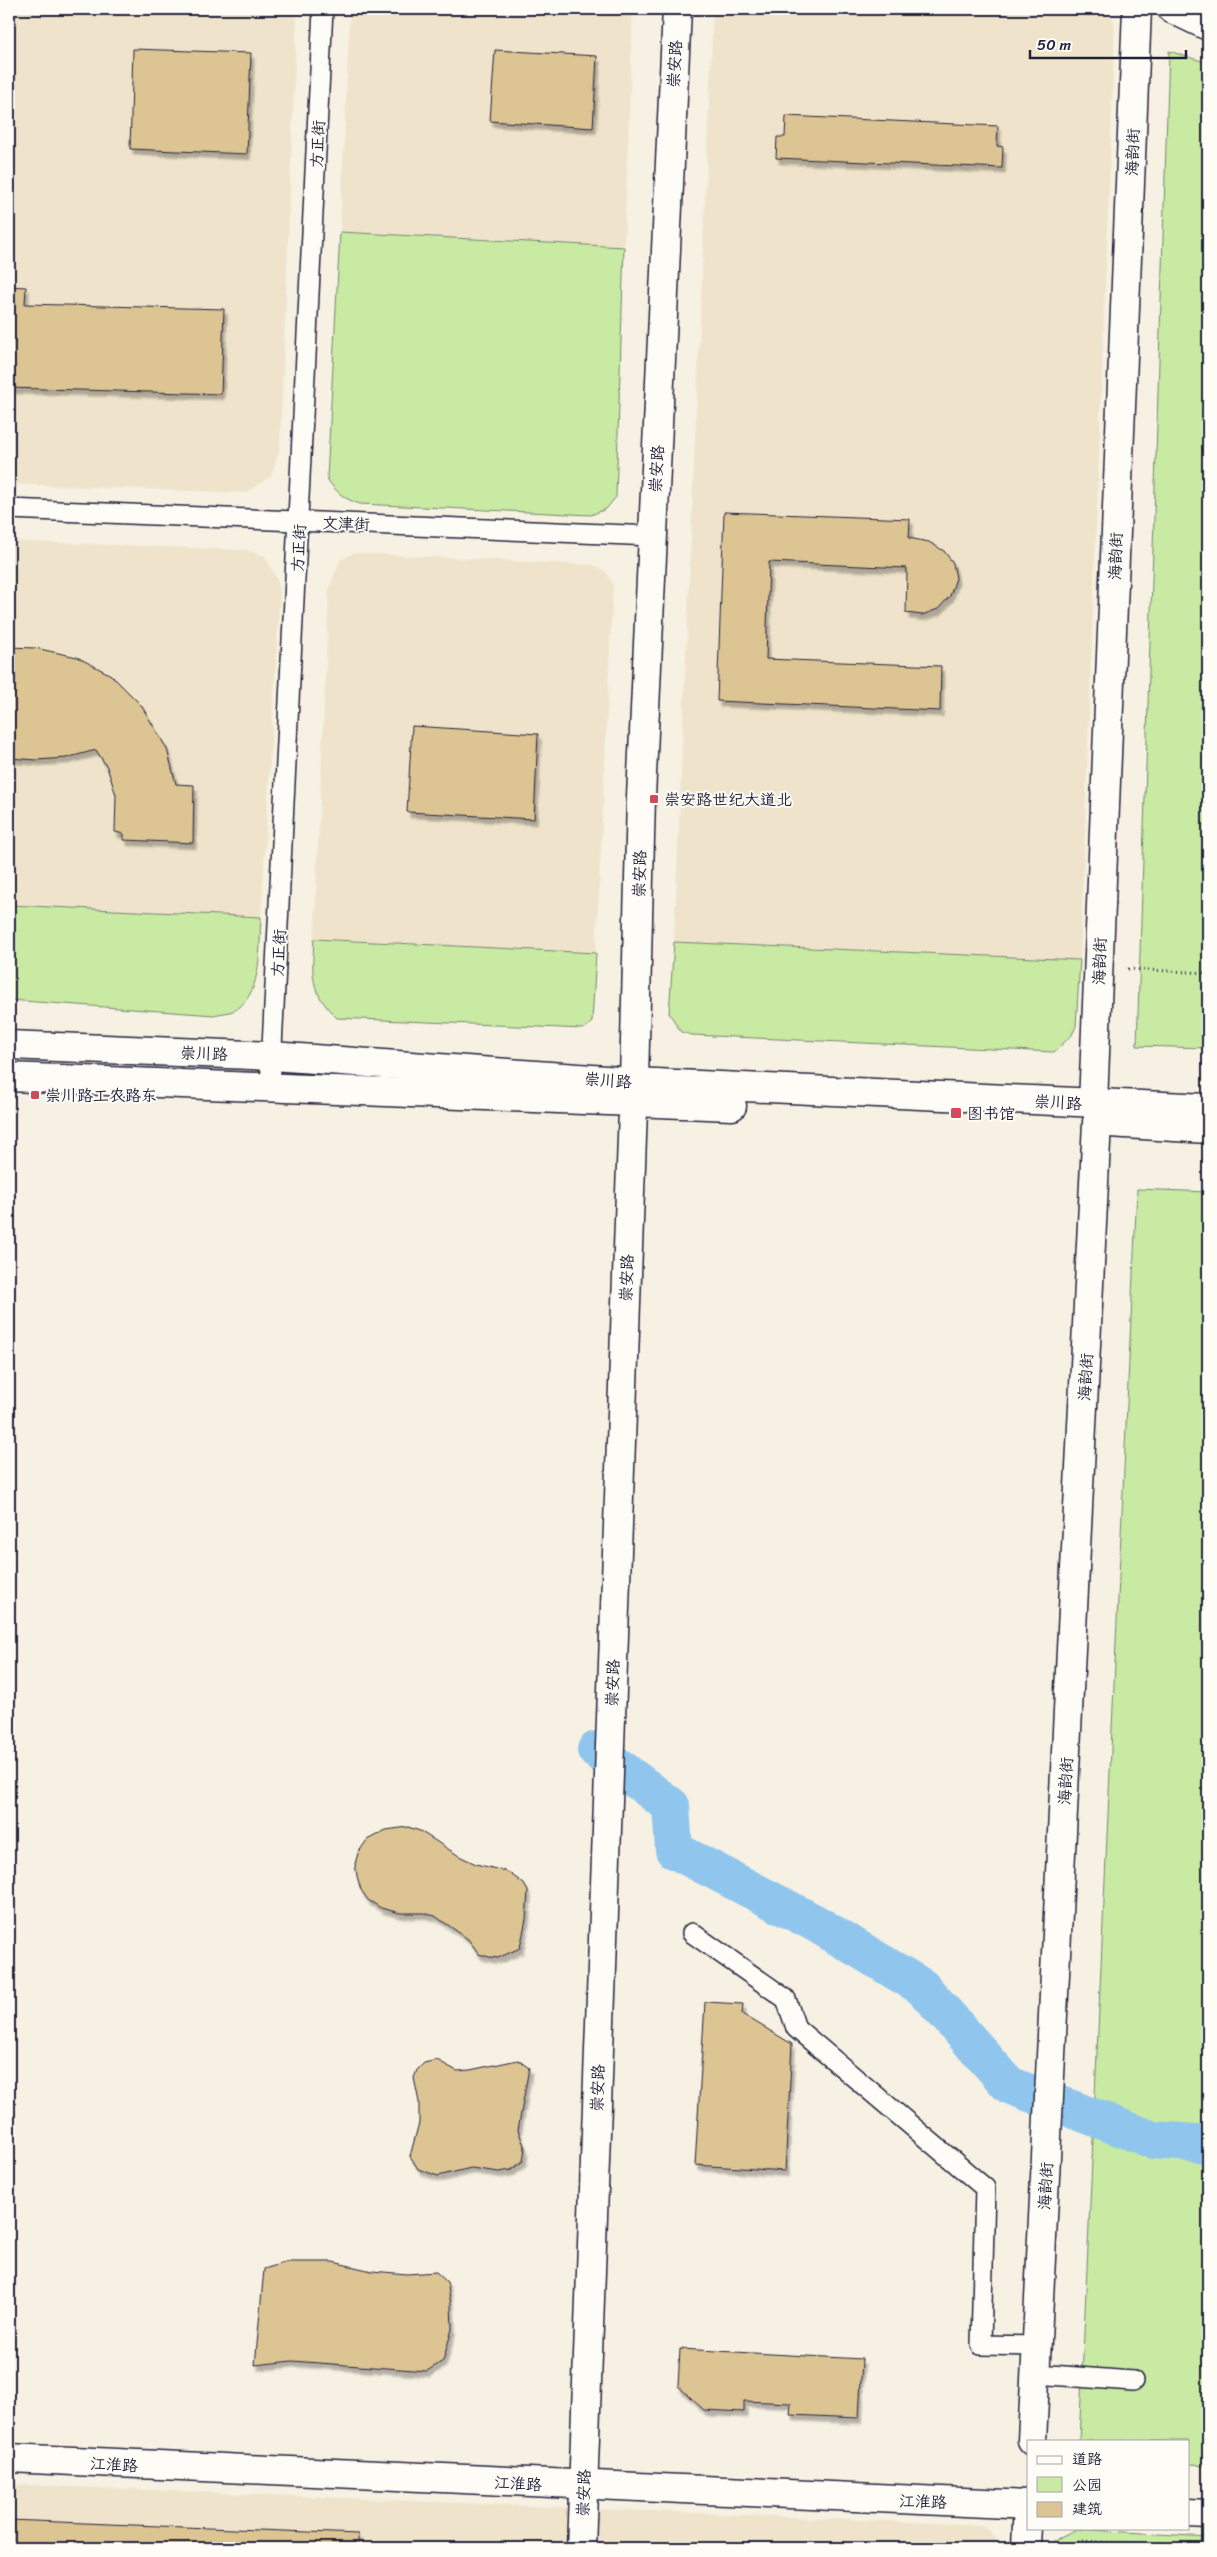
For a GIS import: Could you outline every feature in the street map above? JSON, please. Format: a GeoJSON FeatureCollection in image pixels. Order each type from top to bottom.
{"type":"FeatureCollection","features":[{"type":"Feature","properties":{"kind":"street","name":"方正街"},"geometry":{"type":"LineString","coordinates":[[270,1088],[323,9]]}},
{"type":"Feature","properties":{"kind":"street","name":"崇安路"},"geometry":{"type":"LineString","coordinates":[[581,2548],[633,1091],[641,797],[677,9]]}},
{"type":"Feature","properties":{"kind":"street","name":"海韵街"},"geometry":{"type":"LineString","coordinates":[[1032,2440],[1095,1113],[1137,9]]}},
{"type":"Feature","properties":{"kind":"street"},"geometry":{"type":"LineString","coordinates":[[1172,9],[1208,26]]}},
{"type":"Feature","properties":{"kind":"street","name":"文津街"},"geometry":{"type":"LineString","coordinates":[[9,509],[652,536]]}},
{"type":"Feature","properties":{"kind":"street","name":"崇川路"},"geometry":{"type":"LineString","coordinates":[[9,1045],[272,1056],[633,1091]]}},
{"type":"Feature","properties":{"kind":"street","name":"崇川路"},"geometry":{"type":"LineString","coordinates":[[9,1077],[270,1088],[633,1091],[1095,1113],[1208,1108]]}},
{"type":"Feature","properties":{"kind":"street","name":"崇川路"},"geometry":{"type":"LineString","coordinates":[[1095,1113],[1208,1129]]}},
{"type":"Feature","properties":{"kind":"street"},"geometry":{"type":"LineString","coordinates":[[692,1933],[786,1999],[796,2028],[985,2188],[981,2345],[1038,2346]]}},
{"type":"Feature","properties":{"kind":"street"},"geometry":{"type":"LineString","coordinates":[[1036,2374],[1133,2381]]}},
{"type":"Feature","properties":{"kind":"street","name":"江淮路"},"geometry":{"type":"LineString","coordinates":[[9,2458],[1027,2505]]}},
{"type":"Feature","properties":{"kind":"street"},"geometry":{"type":"LineString","coordinates":[[1190,2513],[1208,2514]]}},
{"type":"Feature","properties":{"kind":"street"},"geometry":{"type":"LineString","coordinates":[[1026,2548],[1027,2526]]}},
{"type":"Feature","properties":{"kind":"path"},"geometry":{"type":"LineString","coordinates":[[1128,969],[1208,973]]}},
{"type":"Feature","properties":{"kind":"path"},"geometry":{"type":"LineString","coordinates":[[1064,2548],[1066,2545],[1081,2541],[1206,2548]]}},
{"type":"Feature","properties":{"kind":"shaded area"},"geometry":{"type":"Polygon","coordinates":[[[9,9],[297,9],[280,448],[271,476],[246,493],[9,484],[9,9]]]}},
{"type":"Feature","properties":{"kind":"shaded area"},"geometry":{"type":"Polygon","coordinates":[[[350,9],[633,9],[624,247],[340,232],[350,9]]]}},
{"type":"Feature","properties":{"kind":"shaded area"},"geometry":{"type":"Polygon","coordinates":[[[713,9],[1101,9],[1109,12],[1115,24],[1080,960],[674,942],[713,9]]]}},
{"type":"Feature","properties":{"kind":"shaded area"},"geometry":{"type":"Polygon","coordinates":[[[9,541],[247,550],[265,556],[277,579],[280,592],[261,917],[9,905],[9,541]]]}},
{"type":"Feature","properties":{"kind":"shaded area"},"geometry":{"type":"Polygon","coordinates":[[[354,553],[594,565],[605,571],[613,584],[596,953],[314,939],[329,589],[340,560],[354,553]]]}},
{"type":"Feature","properties":{"kind":"shaded area"},"geometry":{"type":"Polygon","coordinates":[[[9,2484],[983,2525],[1005,2548],[9,2548],[9,2484]]]}},
{"type":"Feature","properties":{"kind":"green space"},"geometry":{"type":"Polygon","coordinates":[[[1169,51],[1208,63],[1208,1048],[1137,1046],[1169,51]]]}},
{"type":"Feature","properties":{"kind":"green space"},"geometry":{"type":"Polygon","coordinates":[[[340,232],[624,247],[616,497],[606,509],[591,515],[360,504],[345,498],[334,488],[327,479],[340,232]]]}},
{"type":"Feature","properties":{"kind":"green space"},"geometry":{"type":"Polygon","coordinates":[[[9,905],[261,917],[258,967],[255,980],[245,1001],[237,1009],[214,1015],[9,1000],[9,905]]]}},
{"type":"Feature","properties":{"kind":"green space"},"geometry":{"type":"Polygon","coordinates":[[[314,939],[596,953],[592,1022],[584,1029],[337,1018],[321,999],[314,982],[314,939]]]}},
{"type":"Feature","properties":{"kind":"green space"},"geometry":{"type":"Polygon","coordinates":[[[674,942],[1080,960],[1076,1026],[1072,1035],[1054,1052],[692,1035],[681,1032],[669,1013],[674,942]]]}},
{"type":"Feature","properties":{"kind":"green space"},"geometry":{"type":"Polygon","coordinates":[[[1137,1189],[1208,1192],[1208,2465],[1190,2464],[1190,2440],[1079,2440],[1137,1189]]]}},
{"type":"Feature","properties":{"kind":"green space"},"geometry":{"type":"Polygon","coordinates":[[[1075,2530],[1093,2530],[1208,2537],[1208,2548],[1043,2548],[1075,2530]]]}},
{"type":"Feature","properties":{"kind":"building"},"geometry":{"type":"Polygon","coordinates":[[[133,49],[251,53],[247,154],[130,149],[133,49]]]}},
{"type":"Feature","properties":{"kind":"building"},"geometry":{"type":"Polygon","coordinates":[[[495,50],[597,56],[593,128],[490,121],[495,50]]]}},
{"type":"Feature","properties":{"kind":"building"},"geometry":{"type":"Polygon","coordinates":[[[786,116],[998,126],[997,146],[1003,147],[1002,168],[776,158],[777,137],[785,137],[786,116]]]}},
{"type":"Feature","properties":{"kind":"building"},"geometry":{"type":"Polygon","coordinates":[[[9,286],[26,287],[25,304],[224,309],[221,394],[9,388],[9,286]]]}},
{"type":"Feature","properties":{"kind":"building"},"geometry":{"type":"Polygon","coordinates":[[[724,512],[910,519],[909,538],[929,542],[944,551],[953,563],[956,578],[950,596],[938,609],[922,615],[906,613],[907,568],[769,562],[766,659],[941,666],[940,711],[717,701],[724,512]]]}},
{"type":"Feature","properties":{"kind":"building"},"geometry":{"type":"Polygon","coordinates":[[[9,647],[35,648],[77,657],[111,675],[141,705],[167,749],[176,784],[194,785],[193,843],[124,840],[124,834],[115,832],[116,795],[107,767],[96,750],[66,758],[37,760],[9,758],[9,647]]]}},
{"type":"Feature","properties":{"kind":"building"},"geometry":{"type":"Polygon","coordinates":[[[412,726],[538,734],[534,819],[407,812],[412,726]]]}},
{"type":"Feature","properties":{"kind":"building"},"geometry":{"type":"Polygon","coordinates":[[[408,1827],[420,1831],[459,1856],[476,1864],[508,1872],[524,1884],[528,1891],[526,1919],[520,1948],[498,1958],[479,1954],[468,1939],[435,1916],[423,1913],[400,1913],[381,1908],[368,1900],[361,1890],[357,1876],[355,1864],[358,1853],[367,1840],[386,1830],[408,1827]]]}},
{"type":"Feature","properties":{"kind":"building"},"geometry":{"type":"Polygon","coordinates":[[[705,2002],[743,2004],[742,2014],[792,2044],[785,2171],[695,2165],[705,2002]]]}},
{"type":"Feature","properties":{"kind":"building"},"geometry":{"type":"Polygon","coordinates":[[[437,2060],[457,2071],[518,2060],[529,2068],[518,2130],[525,2148],[523,2161],[511,2170],[499,2172],[471,2168],[438,2176],[418,2169],[410,2156],[419,2123],[419,2102],[414,2078],[417,2070],[424,2063],[437,2060]]]}},
{"type":"Feature","properties":{"kind":"building"},"geometry":{"type":"Polygon","coordinates":[[[287,2262],[333,2262],[372,2271],[407,2274],[436,2272],[447,2282],[451,2304],[452,2329],[443,2361],[427,2371],[292,2361],[255,2365],[264,2269],[287,2262]]]}},
{"type":"Feature","properties":{"kind":"building"},"geometry":{"type":"Polygon","coordinates":[[[680,2349],[862,2359],[859,2418],[790,2415],[791,2403],[744,2401],[744,2412],[704,2410],[678,2386],[680,2349]]]}},
{"type":"Feature","properties":{"kind":"building"},"geometry":{"type":"Polygon","coordinates":[[[9,2520],[358,2534],[358,2548],[9,2548],[9,2520]]]}},
{"type":"Feature","properties":{"kind":"waterway"},"geometry":{"type":"LineString","coordinates":[[596,1750],[671,1806],[674,1850],[815,1923],[922,1987],[1009,2085],[1153,2140],[1208,2144]]}},
{"type":"Feature","properties":{"kind":"place","name":"崇安路世纪大道北"},"geometry":{"type":"Point","coordinates":[654,799]}},
{"type":"Feature","properties":{"kind":"place","name":"崇川路工农路东"},"geometry":{"type":"Point","coordinates":[35,1095]}},
{"type":"Feature","properties":{"kind":"place","name":"图书馆"},"geometry":{"type":"Point","coordinates":[956,1113]}}]}
